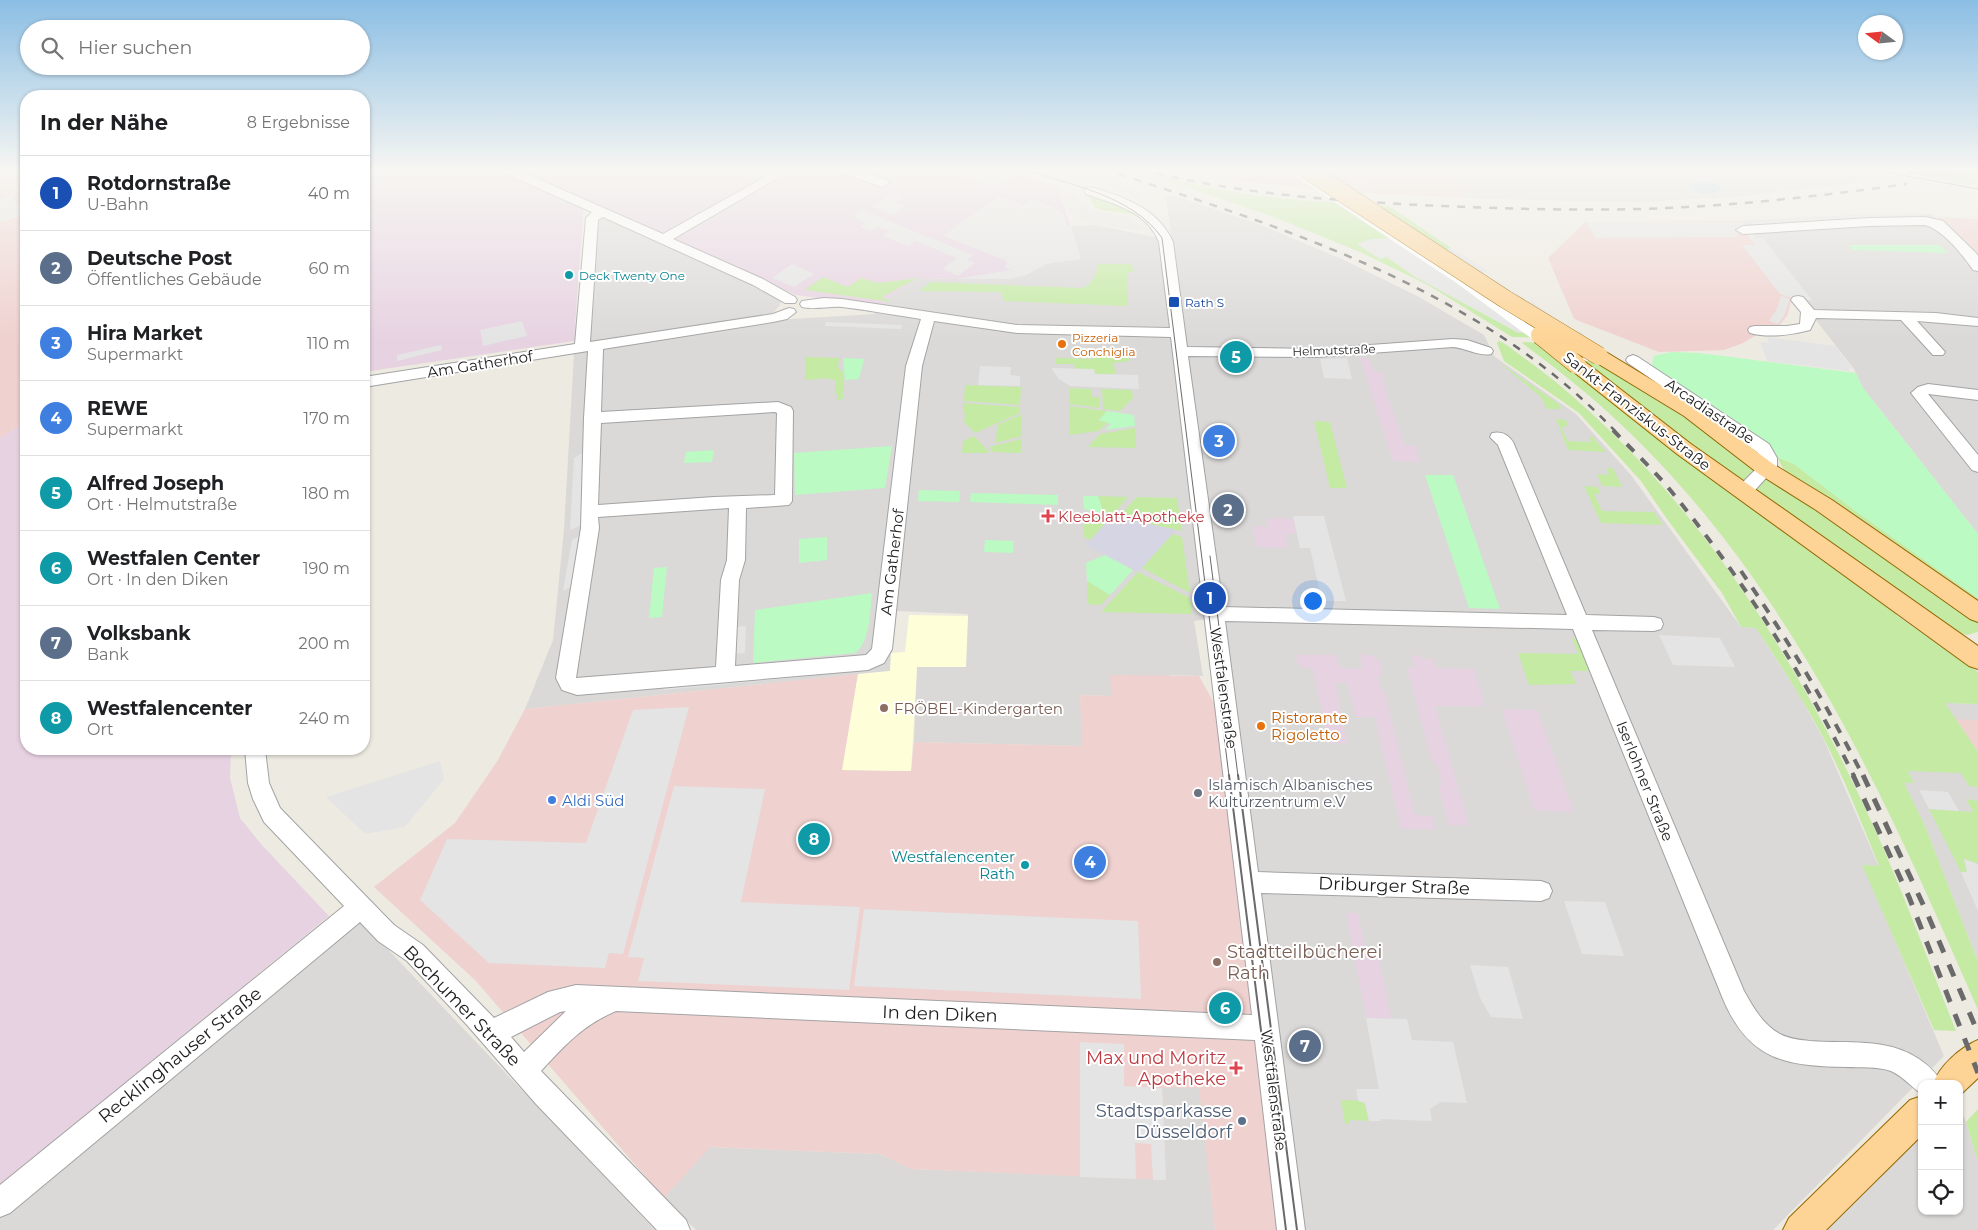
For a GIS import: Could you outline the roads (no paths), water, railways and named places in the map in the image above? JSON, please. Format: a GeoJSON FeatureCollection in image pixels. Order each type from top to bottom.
{"type":"FeatureCollection","features":[{"type":"Feature","properties":{"kind":"main road","name":"Sankt-Franziskus-Straße"},"geometry":{"type":"LineString","coordinates":[[1379,226],[1536,332],[1664,434],[1929,626],[1978,659]]}},
{"type":"Feature","properties":{"kind":"main road","name":"Sankt-Franziskus-Straße"},"geometry":{"type":"LineString","coordinates":[[1395,226],[1505,299],[1690,412],[1766,468],[1831,510],[1973,611]]}},
{"type":"Feature","properties":{"kind":"main road"},"geometry":{"type":"LineString","coordinates":[[1929,626],[1962,636],[1978,636]]}},
{"type":"Feature","properties":{"kind":"main road"},"geometry":{"type":"LineString","coordinates":[[1953,1080],[1978,1056]]}},
{"type":"Feature","properties":{"kind":"main road"},"geometry":{"type":"LineString","coordinates":[[1801,1230],[1918,1116]]}},
{"type":"Feature","properties":{"kind":"street"},"geometry":{"type":"LineString","coordinates":[[589,347],[592,226]]}},
{"type":"Feature","properties":{"kind":"street"},"geometry":{"type":"LineString","coordinates":[[635,226],[758,282],[790,306]]}},
{"type":"Feature","properties":{"kind":"street"},"geometry":{"type":"LineString","coordinates":[[664,239],[686,226]]}},
{"type":"Feature","properties":{"kind":"street","name":"Westfalenstraße"},"geometry":{"type":"LineString","coordinates":[[1158,226],[1162,231],[1166,248],[1178,333],[1291,1230]]}},
{"type":"Feature","properties":{"kind":"street"},"geometry":{"type":"LineString","coordinates":[[1743,230],[1800,226]]}},
{"type":"Feature","properties":{"kind":"street"},"geometry":{"type":"LineString","coordinates":[[1940,226],[1971,256],[1978,267]]}},
{"type":"Feature","properties":{"kind":"street"},"geometry":{"type":"LineString","coordinates":[[1755,330],[1799,329],[1805,327],[1810,320],[1810,314],[1798,300]]}},
{"type":"Feature","properties":{"kind":"street","name":"Am Gatherhof"},"geometry":{"type":"LineString","coordinates":[[370,381],[773,318],[782,316],[790,306],[800,311],[807,304],[824,302],[930,316],[923,328],[919,353],[914,366],[882,649],[877,658],[868,662],[577,687],[569,684],[566,678],[590,528],[592,418],[589,347]]}},
{"type":"Feature","properties":{"kind":"street"},"geometry":{"type":"LineString","coordinates":[[1810,314],[1936,317],[1978,322]]}},
{"type":"Feature","properties":{"kind":"street"},"geometry":{"type":"LineString","coordinates":[[930,316],[1034,330],[1178,333]]}},
{"type":"Feature","properties":{"kind":"street"},"geometry":{"type":"LineString","coordinates":[[1906,317],[1938,352]]}},
{"type":"Feature","properties":{"kind":"street","name":"Helmutstraße"},"geometry":{"type":"LineString","coordinates":[[1180,351],[1315,353],[1453,343],[1467,344],[1486,351]]}},
{"type":"Feature","properties":{"kind":"street","name":"Arcadiastraße"},"geometry":{"type":"LineString","coordinates":[[1634,360],[1758,444],[1769,458],[1770,462],[1766,468]]}},
{"type":"Feature","properties":{"kind":"street"},"geometry":{"type":"LineString","coordinates":[[1978,395],[1928,389],[1919,393],[1978,466]]}},
{"type":"Feature","properties":{"kind":"street"},"geometry":{"type":"LineString","coordinates":[[589,512],[714,503],[738,504],[784,501],[784,411],[778,407],[592,418]]}},
{"type":"Feature","properties":{"kind":"street","name":"Iserlohner Straße"},"geometry":{"type":"LineString","coordinates":[[1498,437],[1505,442],[1739,1007],[1751,1026],[1762,1037],[1785,1050],[1814,1054],[1876,1056],[1897,1060],[1924,1080]]}},
{"type":"Feature","properties":{"kind":"street"},"geometry":{"type":"LineString","coordinates":[[1746,494],[1748,486],[1766,468]]}},
{"type":"Feature","properties":{"kind":"street"},"geometry":{"type":"LineString","coordinates":[[725,673],[730,580],[736,560],[738,504]]}},
{"type":"Feature","properties":{"kind":"street"},"geometry":{"type":"LineString","coordinates":[[1214,614],[1654,624]]}},
{"type":"Feature","properties":{"kind":"street","name":"Bochumer Straße"},"geometry":{"type":"LineString","coordinates":[[255,755],[256,777],[260,793],[272,815],[386,933],[415,953],[491,1033],[545,1095],[676,1230]]}},
{"type":"Feature","properties":{"kind":"street","name":"Driburger Straße"},"geometry":{"type":"LineString","coordinates":[[1248,882],[1541,890]]}},
{"type":"Feature","properties":{"kind":"street","name":"Recklinghauser Straße"},"geometry":{"type":"LineString","coordinates":[[0,1204],[360,907]]}},
{"type":"Feature","properties":{"kind":"street","name":"In den Diken"},"geometry":{"type":"LineString","coordinates":[[491,1033],[557,1001],[576,997],[1266,1028]]}},
{"type":"Feature","properties":{"kind":"street","name":"In den Diken"},"geometry":{"type":"LineString","coordinates":[[524,1070],[567,1025],[587,1011],[614,1000]]}},
{"type":"Feature","properties":{"kind":"tram line"},"geometry":{"type":"LineString","coordinates":[[1152,226],[1162,238],[1229,776]]}},
{"type":"Feature","properties":{"kind":"tram line"},"geometry":{"type":"LineString","coordinates":[[1210,556],[1238,776]]}},
{"type":"Feature","properties":{"kind":"tram line"},"geometry":{"type":"LineString","coordinates":[[1229,775],[1286,1230]]}},
{"type":"Feature","properties":{"kind":"tram line"},"geometry":{"type":"LineString","coordinates":[[1238,775],[1297,1230]]}},
{"type":"Feature","properties":{"kind":"railway"},"geometry":{"type":"LineString","coordinates":[[1272,226],[1376,268],[1441,301],[1503,338],[1561,381],[1615,431]]}},
{"type":"Feature","properties":{"kind":"railway"},"geometry":{"type":"LineString","coordinates":[[1613,430],[1671,491],[1723,558],[1793,664],[1854,776]]}},
{"type":"Feature","properties":{"kind":"railway"},"geometry":{"type":"LineString","coordinates":[[1741,571],[1805,672],[1863,776]]}},
{"type":"Feature","properties":{"kind":"railway"},"geometry":{"type":"LineString","coordinates":[[1853,775],[1909,897],[1978,1073]]}},
{"type":"Feature","properties":{"kind":"railway"},"geometry":{"type":"LineString","coordinates":[[1863,775],[1927,913],[1978,1033]]}},
{"type":"Feature","properties":{"kind":"place","name":"Deck Twenty One"},"geometry":{"type":"Point","coordinates":[569,275]}},
{"type":"Feature","properties":{"kind":"place","name":"Rath S"},"geometry":{"type":"Point","coordinates":[1174,302]}},
{"type":"Feature","properties":{"kind":"place","name":"Pizzeria Conchiglia"},"geometry":{"type":"Point","coordinates":[1062,344]}},
{"type":"Feature","properties":{"kind":"place","name":"Alfred Joseph"},"geometry":{"type":"Point","coordinates":[1236,357]}},
{"type":"Feature","properties":{"kind":"place","name":"Hira Market"},"geometry":{"type":"Point","coordinates":[1219,441]}},
{"type":"Feature","properties":{"kind":"place","name":"Deutsche Post"},"geometry":{"type":"Point","coordinates":[1228,510]}},
{"type":"Feature","properties":{"kind":"place","name":"Kleeblatt-Apotheke"},"geometry":{"type":"Point","coordinates":[1048,516]}},
{"type":"Feature","properties":{"kind":"place","name":"Rotdornstraße"},"geometry":{"type":"Point","coordinates":[1210,598]}},
{"type":"Feature","properties":{"kind":"place","name":"FRÖBEL-Kindergarten"},"geometry":{"type":"Point","coordinates":[884,708]}},
{"type":"Feature","properties":{"kind":"place","name":"Ristorante Rigoletto"},"geometry":{"type":"Point","coordinates":[1261,726]}},
{"type":"Feature","properties":{"kind":"place","name":"Islamisch Albanisches Kulturzentrum e.V"},"geometry":{"type":"Point","coordinates":[1198,793]}},
{"type":"Feature","properties":{"kind":"place","name":"Aldi Süd"},"geometry":{"type":"Point","coordinates":[552,800]}},
{"type":"Feature","properties":{"kind":"place","name":"Westfalencenter"},"geometry":{"type":"Point","coordinates":[814,839]}},
{"type":"Feature","properties":{"kind":"place","name":"REWE"},"geometry":{"type":"Point","coordinates":[1090,862]}},
{"type":"Feature","properties":{"kind":"place","name":"Westfalencenter Rath"},"geometry":{"type":"Point","coordinates":[1025,865]}},
{"type":"Feature","properties":{"kind":"place","name":"Stadtteilbücherei Rath"},"geometry":{"type":"Point","coordinates":[1217,962]}},
{"type":"Feature","properties":{"kind":"place","name":"Westfalen Center"},"geometry":{"type":"Point","coordinates":[1225,1008]}},
{"type":"Feature","properties":{"kind":"place","name":"Volksbank"},"geometry":{"type":"Point","coordinates":[1305,1046]}},
{"type":"Feature","properties":{"kind":"place","name":"Max und Moritz Apotheke"},"geometry":{"type":"Point","coordinates":[1236,1068]}},
{"type":"Feature","properties":{"kind":"place","name":"Stadtsparkasse Düsseldorf"},"geometry":{"type":"Point","coordinates":[1242,1121]}}]}
